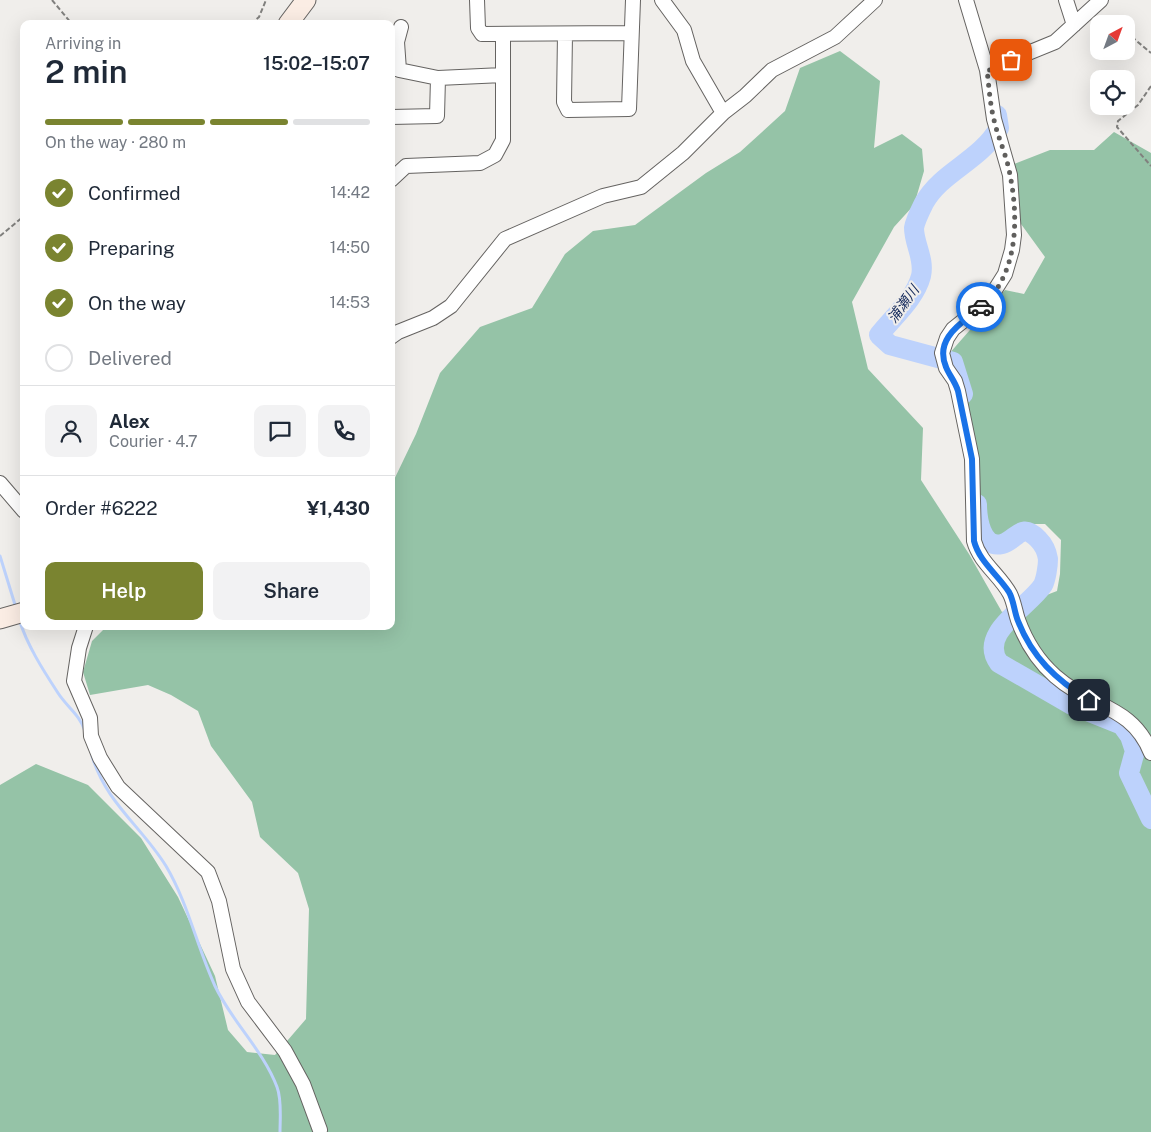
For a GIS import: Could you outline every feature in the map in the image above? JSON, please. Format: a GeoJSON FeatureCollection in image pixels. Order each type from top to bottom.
{"type":"FeatureCollection","features":[{"type":"Feature","properties":{"kind":"main road"},"geometry":{"type":"LineString","coordinates":[[291,20],[306,0]]}},
{"type":"Feature","properties":{"kind":"street"},"geometry":{"type":"LineString","coordinates":[[477,0],[478,28],[482,34],[631,33]]}},
{"type":"Feature","properties":{"kind":"street"},"geometry":{"type":"LineString","coordinates":[[565,34],[564,102],[568,110],[629,109],[633,0]]}},
{"type":"Feature","properties":{"kind":"street"},"geometry":{"type":"LineString","coordinates":[[662,0],[684,30],[693,61],[723,113]]}},
{"type":"Feature","properties":{"kind":"street"},"geometry":{"type":"LineString","coordinates":[[395,334],[433,318],[451,306],[505,239],[603,196],[640,187],[683,153],[723,113],[745,96],[772,70],[846,29],[874,0]]}},
{"type":"Feature","properties":{"kind":"street"},"geometry":{"type":"LineString","coordinates":[[966,0],[987,70],[994,119],[1010,175],[1014,235],[1005,274],[988,301],[953,329],[946,338],[942,353],[946,368],[957,386],[972,459],[974,541],[977,552],[1009,592],[1024,633],[1039,661],[1074,691],[1125,717],[1143,734],[1151,753]]}},
{"type":"Feature","properties":{"kind":"street"},"geometry":{"type":"LineString","coordinates":[[1066,0],[1074,24]]}},
{"type":"Feature","properties":{"kind":"street"},"geometry":{"type":"LineString","coordinates":[[987,70],[1000,70],[1011,60],[1055,42],[1100,0]]}},
{"type":"Feature","properties":{"kind":"street"},"geometry":{"type":"LineString","coordinates":[[401,26],[397,42],[399,70],[438,78],[503,75]]}},
{"type":"Feature","properties":{"kind":"street"},"geometry":{"type":"LineString","coordinates":[[395,176],[406,166],[480,163],[495,155],[503,140],[503,34]]}},
{"type":"Feature","properties":{"kind":"street"},"geometry":{"type":"LineString","coordinates":[[395,117],[437,116],[438,78]]}},
{"type":"Feature","properties":{"kind":"street"},"geometry":{"type":"LineString","coordinates":[[0,483],[20,506]]}},
{"type":"Feature","properties":{"kind":"street"},"geometry":{"type":"LineString","coordinates":[[85,630],[79,648],[74,681],[90,718],[91,736],[100,758],[118,787],[208,872],[219,901],[233,969],[248,1002],[285,1051],[298,1076],[320,1130]]}},
{"type":"Feature","properties":{"kind":"path"},"geometry":{"type":"LineString","coordinates":[[52,0],[69,20]]}},
{"type":"Feature","properties":{"kind":"path"},"geometry":{"type":"LineString","coordinates":[[256,20],[266,0]]}},
{"type":"Feature","properties":{"kind":"path"},"geometry":{"type":"LineString","coordinates":[[1135,40],[1151,53]]}},
{"type":"Feature","properties":{"kind":"path"},"geometry":{"type":"LineString","coordinates":[[1151,86],[1138,105],[1118,120],[1117,127],[1151,166]]}},
{"type":"Feature","properties":{"kind":"path"},"geometry":{"type":"LineString","coordinates":[[0,236],[20,219]]}},
{"type":"Feature","properties":{"kind":"green space"},"geometry":{"type":"Polygon","coordinates":[[[840,51],[880,81],[874,148],[902,134],[922,149],[924,171],[914,205],[894,227],[852,302],[868,369],[923,428],[921,480],[969,554],[1002,612],[1057,591],[1060,574],[1061,540],[1045,524],[1029,524],[1010,536],[989,538],[979,511],[980,463],[964,402],[948,355],[1005,290],[1024,294],[1045,257],[1021,224],[1014,164],[1050,150],[1094,150],[1114,132],[1151,153],[1151,1132],[0,1132],[0,785],[36,764],[88,785],[141,838],[178,897],[215,976],[228,1030],[247,1052],[275,1055],[306,1019],[309,909],[298,873],[260,837],[252,802],[211,746],[198,711],[171,695],[148,685],[90,695],[83,672],[92,641],[103,630],[395,630],[395,478],[416,434],[440,373],[480,327],[532,308],[565,254],[593,231],[635,225],[706,173],[740,152],[785,111],[800,68],[840,51]]]}},
{"type":"Feature","properties":{"kind":"waterway","name":"浦瀬川"},"geometry":{"type":"LineString","coordinates":[[963,394],[953,362],[890,345],[879,335],[909,300],[921,276],[922,264],[914,228],[924,203],[940,183],[982,149],[991,139],[999,128],[997,115]]}},
{"type":"Feature","properties":{"kind":"waterway","name":"浦瀬川"},"geometry":{"type":"LineString","coordinates":[[977,504],[979,524],[989,542],[1002,544],[1019,533],[1027,532],[1042,543],[1048,559],[1043,585],[1008,621],[995,641],[994,652],[999,663],[1072,705],[1122,725],[1130,736],[1135,751],[1129,773],[1151,819]]}},
{"type":"Feature","properties":{"kind":"waterway"},"geometry":{"type":"LineString","coordinates":[[0,556],[16,608]]}},
{"type":"Feature","properties":{"kind":"waterway"},"geometry":{"type":"LineString","coordinates":[[23,630],[41,666],[62,698],[80,720],[85,731]]}},
{"type":"Feature","properties":{"kind":"waterway"},"geometry":{"type":"LineString","coordinates":[[92,756],[106,788],[157,852],[174,880],[215,986],[230,1012],[264,1061],[277,1087],[280,1098],[280,1132]]}},
{"type":"Feature","properties":{"kind":"way so far"},"geometry":{"type":"LineString","coordinates":[[981,307],[988,301],[1005,274],[1014,235],[1010,175],[994,119],[987,70],[1000,70],[1011,60]]}},
{"type":"Feature","properties":{"kind":"route"},"geometry":{"type":"LineString","coordinates":[[981,307],[953,329],[946,338],[942,353],[946,368],[955,381],[958,391],[972,459],[974,541],[977,552],[1009,592],[1014,602],[1017,619],[1039,661],[1056,677],[1089,700]]}}]}
